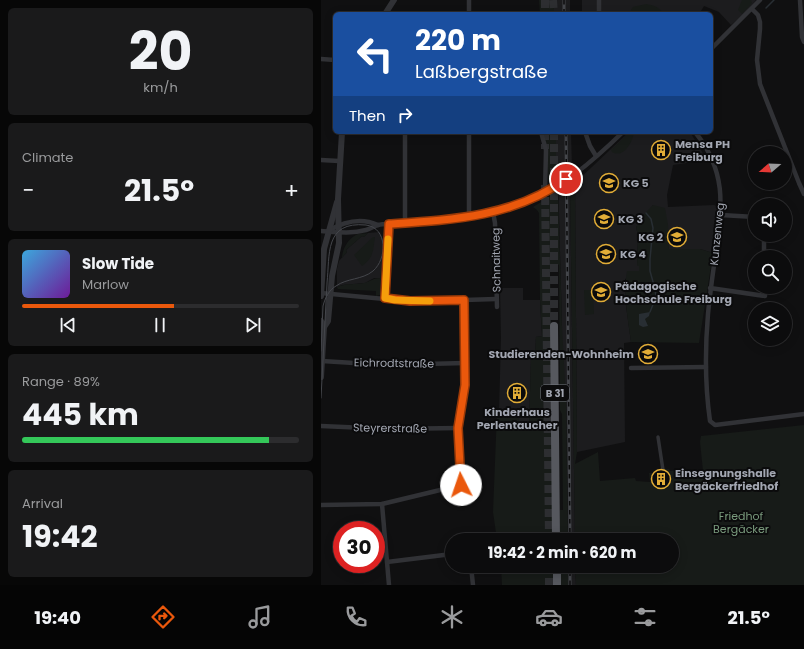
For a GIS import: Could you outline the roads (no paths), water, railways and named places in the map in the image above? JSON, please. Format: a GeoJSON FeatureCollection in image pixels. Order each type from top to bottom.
{"type":"FeatureCollection","features":[{"type":"Feature","properties":{"kind":"highway","name":"B 31"},"geometry":{"type":"LineString","coordinates":[[554,326],[556,533]]}},
{"type":"Feature","properties":{"kind":"highway"},"geometry":{"type":"LineString","coordinates":[[557,573],[557,585]]}},
{"type":"Feature","properties":{"kind":"street"},"geometry":{"type":"LineString","coordinates":[[386,12],[394,0]]}},
{"type":"Feature","properties":{"kind":"street"},"geometry":{"type":"LineString","coordinates":[[469,0],[469,12]]}},
{"type":"Feature","properties":{"kind":"street"},"geometry":{"type":"LineString","coordinates":[[599,0],[599,12]]}},
{"type":"Feature","properties":{"kind":"street"},"geometry":{"type":"LineString","coordinates":[[713,47],[760,0]]}},
{"type":"Feature","properties":{"kind":"street"},"geometry":{"type":"LineString","coordinates":[[800,0],[804,42]]}},
{"type":"Feature","properties":{"kind":"street"},"geometry":{"type":"LineString","coordinates":[[752,9],[758,15],[761,29],[757,60],[760,84],[804,194]]}},
{"type":"Feature","properties":{"kind":"street"},"geometry":{"type":"LineString","coordinates":[[321,59],[333,60]]}},
{"type":"Feature","properties":{"kind":"street"},"geometry":{"type":"LineString","coordinates":[[321,377],[322,324],[328,321],[332,276],[339,243],[338,199],[341,134]]}},
{"type":"Feature","properties":{"kind":"street"},"geometry":{"type":"LineString","coordinates":[[405,134],[405,223]]}},
{"type":"Feature","properties":{"kind":"street"},"geometry":{"type":"LineString","coordinates":[[469,134],[469,216]]}},
{"type":"Feature","properties":{"kind":"street"},"geometry":{"type":"LineString","coordinates":[[542,134],[546,150],[545,193]]}},
{"type":"Feature","properties":{"kind":"street"},"geometry":{"type":"LineString","coordinates":[[586,134],[590,146],[597,156]]}},
{"type":"Feature","properties":{"kind":"street"},"geometry":{"type":"LineString","coordinates":[[324,231],[348,233],[366,230],[378,225],[469,216],[493,212],[522,204],[545,193],[562,182],[597,156],[621,134]]}},
{"type":"Feature","properties":{"kind":"street","name":"Kunzenweg"},"geometry":{"type":"LineString","coordinates":[[696,134],[707,149],[714,163],[719,180],[721,199],[721,215],[710,288],[706,334],[706,367],[710,421],[715,424],[804,414]]}},
{"type":"Feature","properties":{"kind":"street"},"geometry":{"type":"LineString","coordinates":[[321,160],[339,161]]}},
{"type":"Feature","properties":{"kind":"street"},"geometry":{"type":"LineString","coordinates":[[338,199],[324,231],[321,295],[330,294],[410,301],[496,299]]}},
{"type":"Feature","properties":{"kind":"street","name":"Schnaitweg"},"geometry":{"type":"LineString","coordinates":[[493,212],[495,222],[497,307]]}},
{"type":"Feature","properties":{"kind":"street"},"geometry":{"type":"LineString","coordinates":[[721,215],[748,217]]}},
{"type":"Feature","properties":{"kind":"street"},"geometry":{"type":"LineString","coordinates":[[324,231],[348,222],[371,222],[378,225]]}},
{"type":"Feature","properties":{"kind":"street"},"geometry":{"type":"LineString","coordinates":[[385,298],[389,224]]}},
{"type":"Feature","properties":{"kind":"street"},"geometry":{"type":"LineString","coordinates":[[710,288],[748,294]]}},
{"type":"Feature","properties":{"kind":"street"},"geometry":{"type":"LineString","coordinates":[[751,294],[765,296],[765,294]]}},
{"type":"Feature","properties":{"kind":"street"},"geometry":{"type":"LineString","coordinates":[[321,505],[381,504],[461,485],[458,428],[465,385],[464,300]]}},
{"type":"Feature","properties":{"kind":"street","name":"Eichrodtstraße"},"geometry":{"type":"LineString","coordinates":[[322,361],[385,365],[465,363]]}},
{"type":"Feature","properties":{"kind":"street"},"geometry":{"type":"LineString","coordinates":[[631,368],[706,367]]}},
{"type":"Feature","properties":{"kind":"street","name":"Steyrerstraße"},"geometry":{"type":"LineString","coordinates":[[321,426],[389,429],[458,428]]}},
{"type":"Feature","properties":{"kind":"street"},"geometry":{"type":"LineString","coordinates":[[658,437],[663,470]]}},
{"type":"Feature","properties":{"kind":"street"},"geometry":{"type":"LineString","coordinates":[[381,504],[389,585]]}},
{"type":"Feature","properties":{"kind":"street"},"geometry":{"type":"LineString","coordinates":[[387,562],[445,555]]}},
{"type":"Feature","properties":{"kind":"street"},"geometry":{"type":"LineString","coordinates":[[472,573],[473,585]]}},
{"type":"Feature","properties":{"kind":"waterway"},"geometry":{"type":"LineString","coordinates":[[766,8],[774,0]]}},
{"type":"Feature","properties":{"kind":"waterway"},"geometry":{"type":"LineString","coordinates":[[646,213],[651,219],[653,228],[650,271],[656,297],[650,312]]}},
{"type":"Feature","properties":{"kind":"tunnel"},"geometry":{"type":"LineString","coordinates":[[545,0],[545,12]]}},
{"type":"Feature","properties":{"kind":"tunnel"},"geometry":{"type":"LineString","coordinates":[[553,0],[554,12]]}},
{"type":"Feature","properties":{"kind":"tunnel"},"geometry":{"type":"LineString","coordinates":[[545,134],[545,149]]}},
{"type":"Feature","properties":{"kind":"tunnel"},"geometry":{"type":"LineString","coordinates":[[554,134],[554,326]]}},
{"type":"Feature","properties":{"kind":"tunnel"},"geometry":{"type":"LineString","coordinates":[[545,185],[549,533]]}},
{"type":"Feature","properties":{"kind":"tunnel"},"geometry":{"type":"LineString","coordinates":[[549,573],[549,585]]}},
{"type":"Feature","properties":{"kind":"tram line"},"geometry":{"type":"LineString","coordinates":[[321,351],[323,306],[326,297],[328,294],[331,290],[340,283],[369,274],[378,266],[381,259],[383,252],[382,238],[373,227],[366,225],[352,225],[343,228],[336,234],[332,242],[328,262],[327,284],[326,298],[321,398]]}},
{"type":"Feature","properties":{"kind":"railway"},"geometry":{"type":"LineString","coordinates":[[564,0],[564,12]]}},
{"type":"Feature","properties":{"kind":"railway"},"geometry":{"type":"LineString","coordinates":[[566,134],[570,533]]}},
{"type":"Feature","properties":{"kind":"railway"},"geometry":{"type":"LineString","coordinates":[[570,573],[570,585]]}},
{"type":"Feature","properties":{"kind":"place","name":"Mensa PH Freiburg"},"geometry":{"type":"Point","coordinates":[661,150]}},
{"type":"Feature","properties":{"kind":"place","name":"KG 5"},"geometry":{"type":"Point","coordinates":[609,183]}},
{"type":"Feature","properties":{"kind":"place","name":"KG 3"},"geometry":{"type":"Point","coordinates":[604,219]}},
{"type":"Feature","properties":{"kind":"place","name":"KG 2"},"geometry":{"type":"Point","coordinates":[677,237]}},
{"type":"Feature","properties":{"kind":"place","name":"KG 4"},"geometry":{"type":"Point","coordinates":[606,254]}},
{"type":"Feature","properties":{"kind":"place","name":"Pädagogische Hochschule Freiburg"},"geometry":{"type":"Point","coordinates":[601,292]}},
{"type":"Feature","properties":{"kind":"place","name":"Studierenden-Wohnheim"},"geometry":{"type":"Point","coordinates":[648,354]}},
{"type":"Feature","properties":{"kind":"place","name":"Kinderhaus Perlentaucher"},"geometry":{"type":"Point","coordinates":[517,393]}},
{"type":"Feature","properties":{"kind":"place","name":"Einsegnungshalle Bergäckerfriedhof"},"geometry":{"type":"Point","coordinates":[661,479]}},
{"type":"Feature","properties":{"kind":"park label","name":"Friedhof Bergäcker"},"geometry":{"type":"Point","coordinates":[741,522]}}]}
